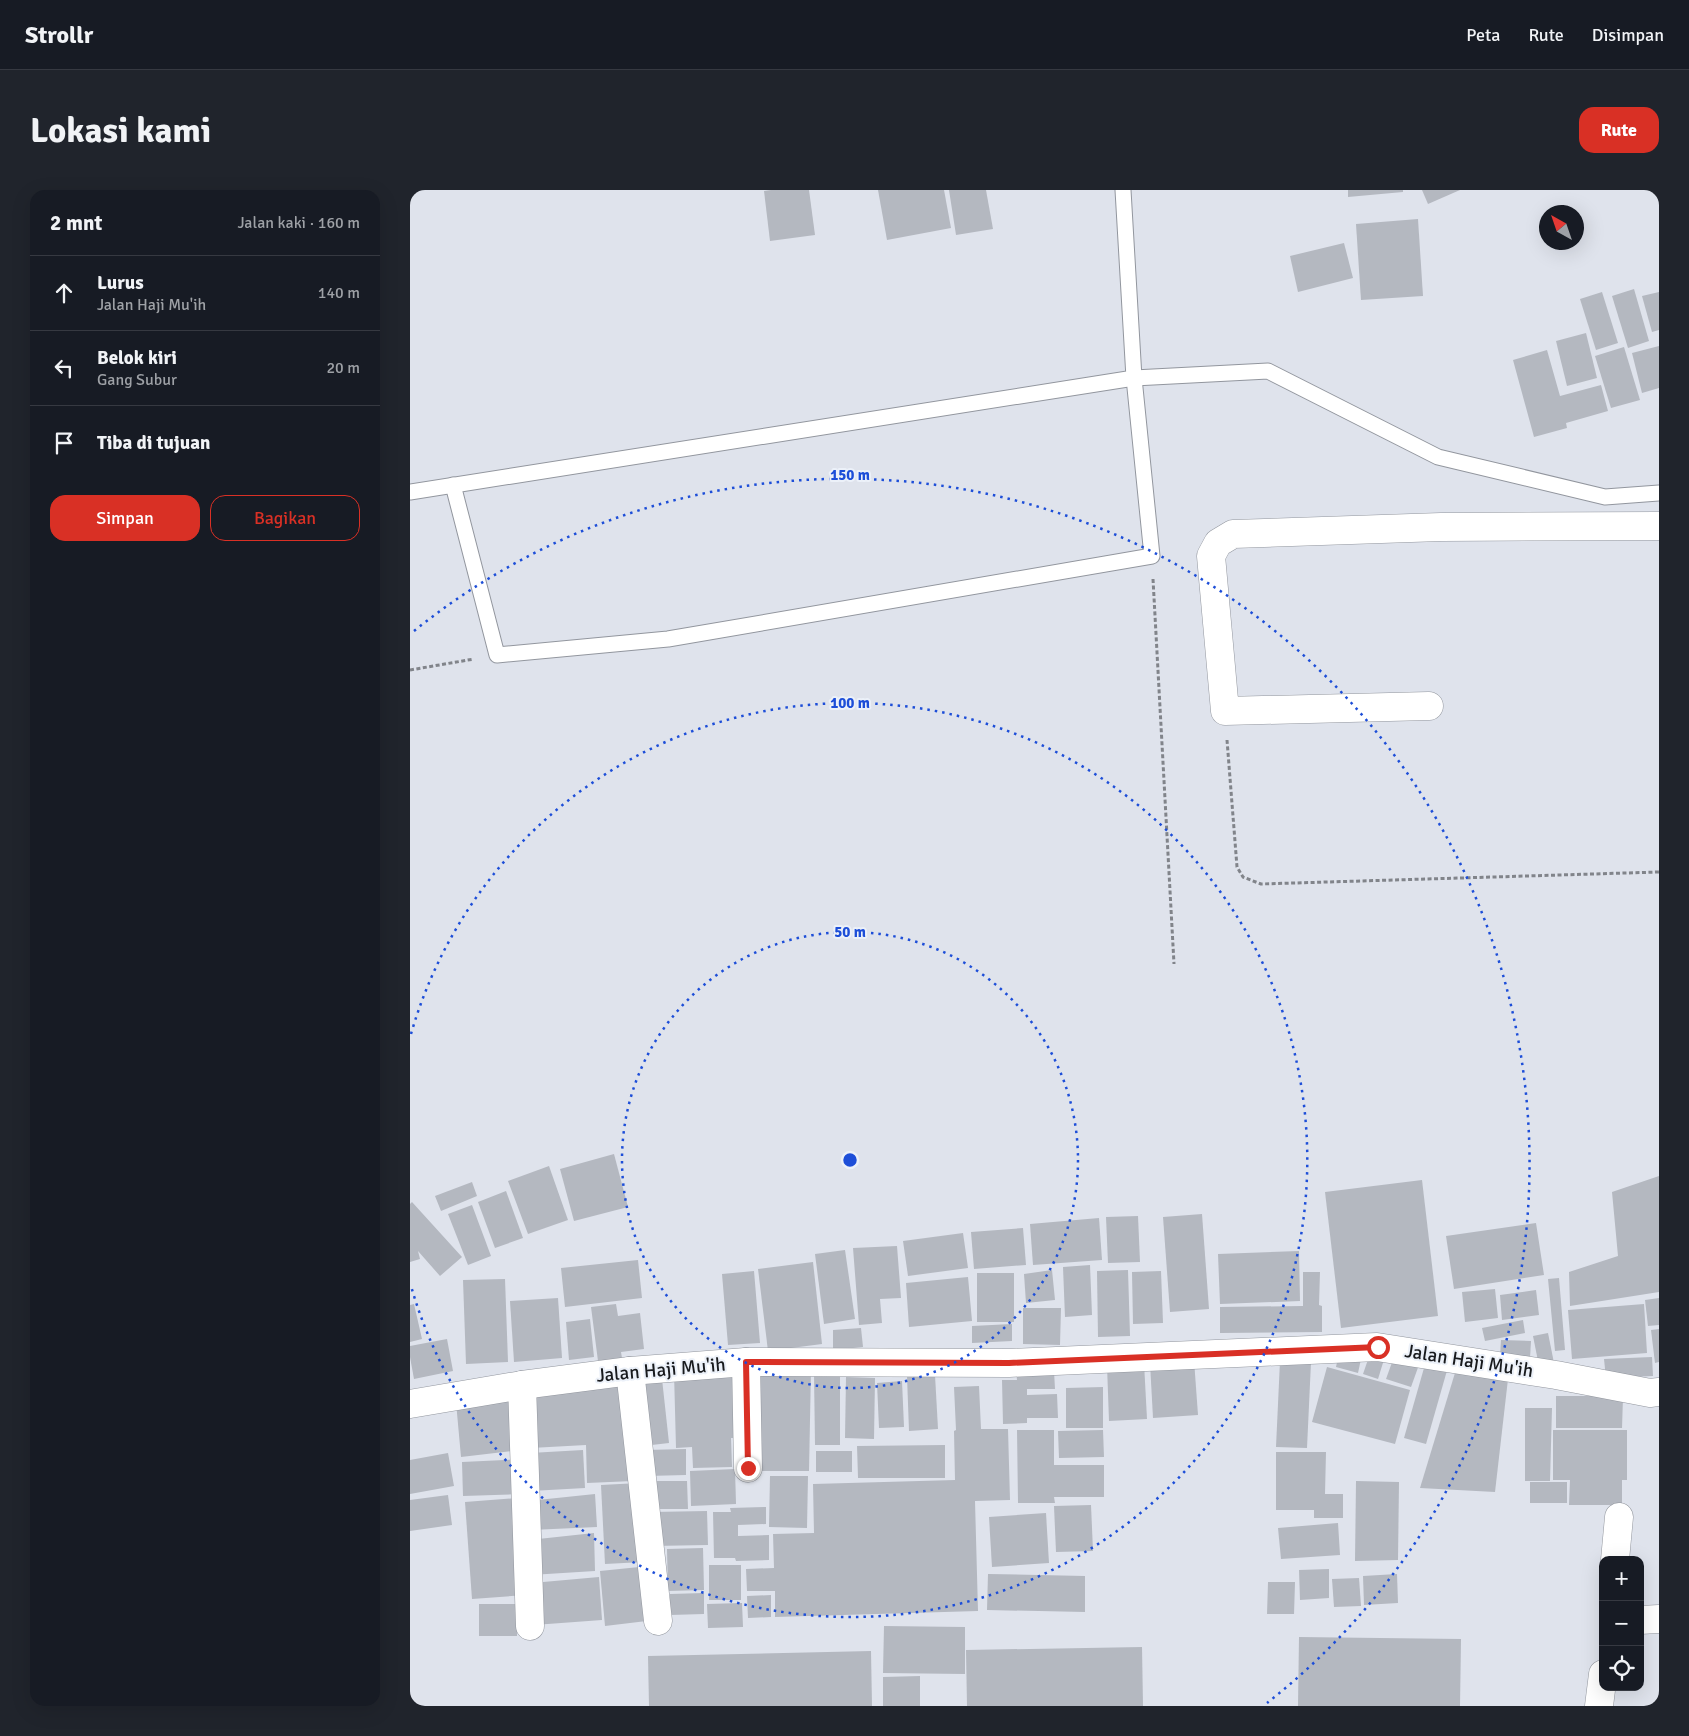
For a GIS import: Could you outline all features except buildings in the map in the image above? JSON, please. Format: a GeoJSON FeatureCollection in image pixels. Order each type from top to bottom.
{"type":"FeatureCollection","features":[{"type":"Feature","properties":{"kind":"street"},"geometry":{"type":"LineString","coordinates":[[1429,706],[1225,711],[1211,556],[1218,543],[1233,534],[1441,527],[1659,526]]}},
{"type":"Feature","properties":{"kind":"street","name":"Jalan Haji Mu'ih"},"geometry":{"type":"LineString","coordinates":[[410,1404],[522,1385],[630,1371],[746,1362],[1009,1363],[1378,1347],[1556,1375],[1650,1393],[1659,1392]]}},
{"type":"Feature","properties":{"kind":"street"},"geometry":{"type":"LineString","coordinates":[[746,1362],[748,1468]]}},
{"type":"Feature","properties":{"kind":"street"},"geometry":{"type":"LineString","coordinates":[[630,1371],[658,1621]]}},
{"type":"Feature","properties":{"kind":"street"},"geometry":{"type":"LineString","coordinates":[[522,1385],[530,1626]]}},
{"type":"Feature","properties":{"kind":"street"},"geometry":{"type":"LineString","coordinates":[[1615,1556],[1619,1517]]}},
{"type":"Feature","properties":{"kind":"street"},"geometry":{"type":"LineString","coordinates":[[1644,1620],[1659,1619]]}},
{"type":"Feature","properties":{"kind":"street"},"geometry":{"type":"LineString","coordinates":[[1599,1706],[1601,1691]]}},
{"type":"Feature","properties":{"kind":"lane"},"geometry":{"type":"LineString","coordinates":[[453,486],[497,655],[668,639],[1152,556],[1134,378],[1123,190]]}},
{"type":"Feature","properties":{"kind":"lane"},"geometry":{"type":"LineString","coordinates":[[410,492],[1134,378],[1268,371],[1438,457],[1605,497],[1659,493]]}},
{"type":"Feature","properties":{"kind":"path"},"geometry":{"type":"LineString","coordinates":[[1152,556],[1174,964]]}},
{"type":"Feature","properties":{"kind":"path"},"geometry":{"type":"LineString","coordinates":[[410,670],[497,655]]}},
{"type":"Feature","properties":{"kind":"path"},"geometry":{"type":"LineString","coordinates":[[1225,711],[1237,867],[1243,877],[1261,884],[1659,872]]}},
{"type":"Feature","properties":{"kind":"route"},"geometry":{"type":"LineString","coordinates":[[748,1468],[746,1362],[1009,1363],[1378,1347]]}}]}
